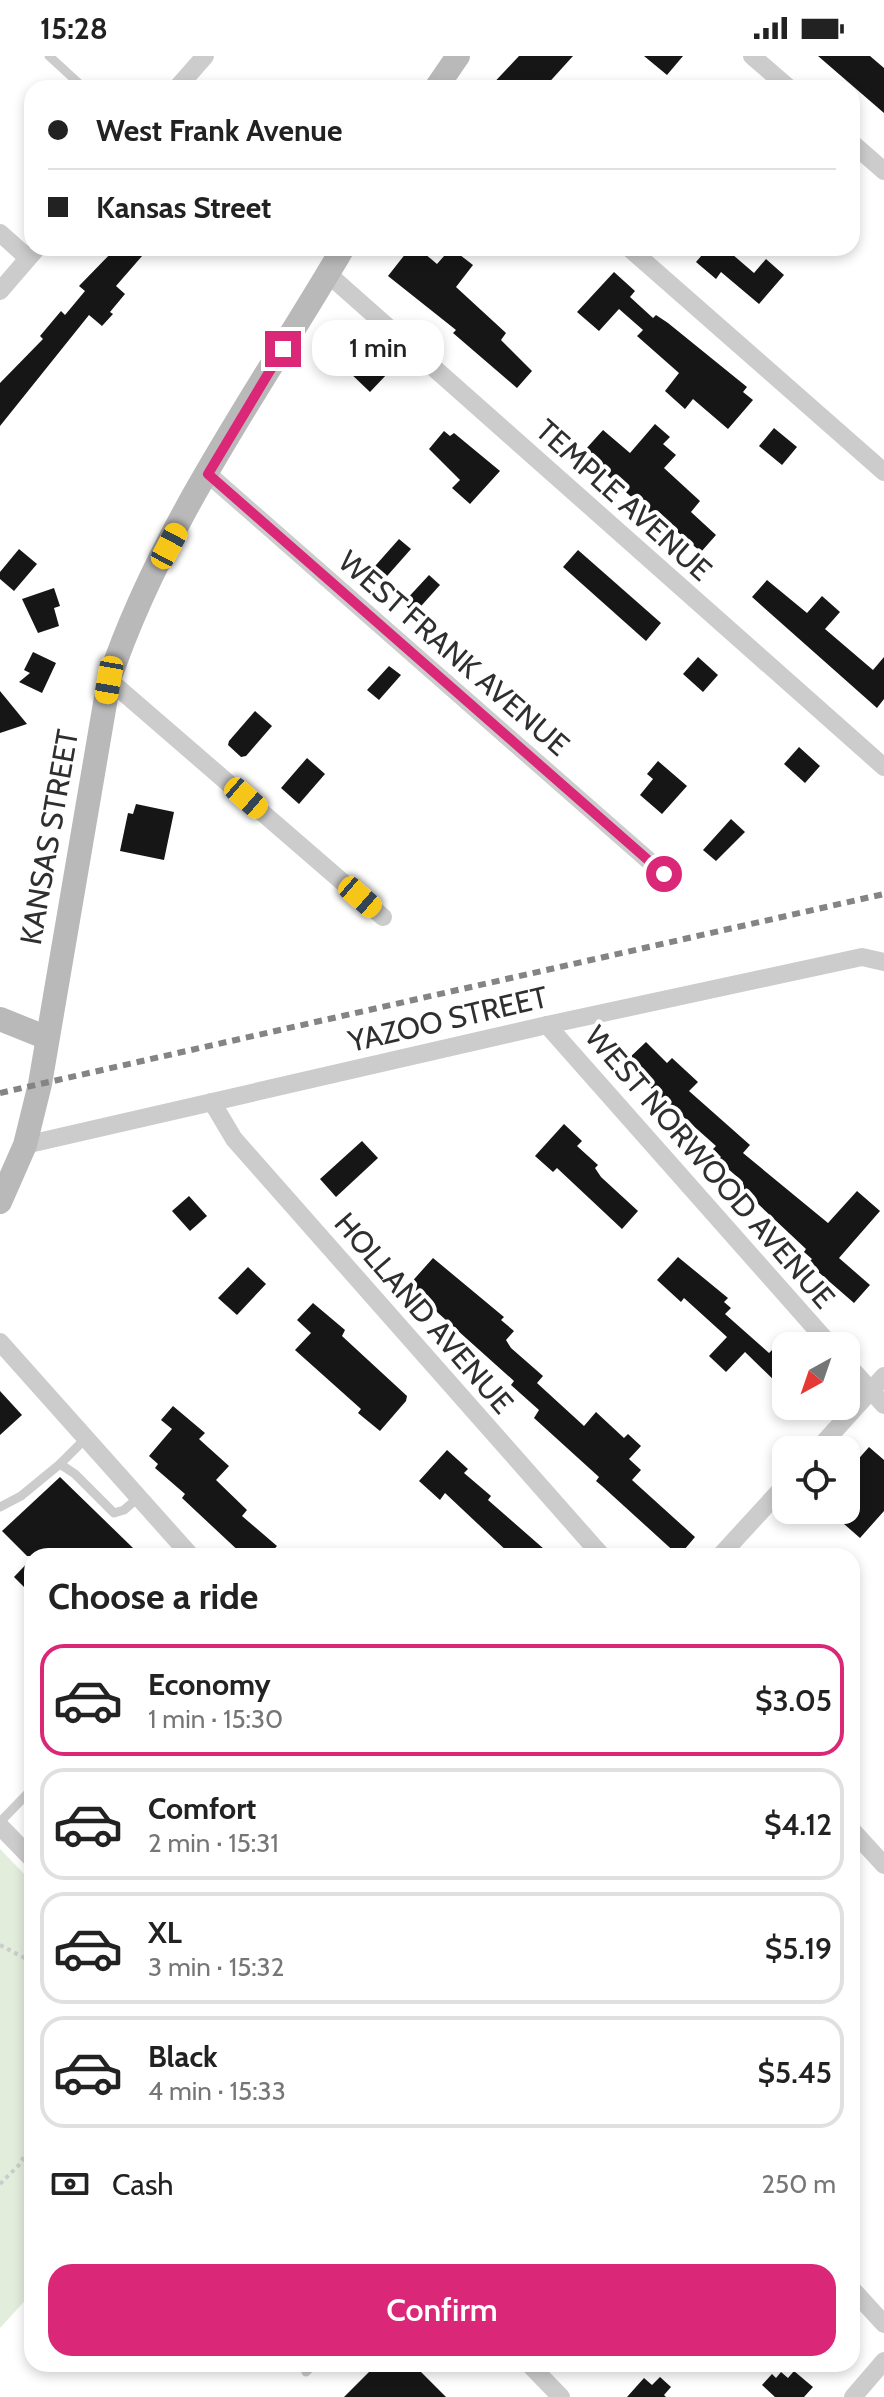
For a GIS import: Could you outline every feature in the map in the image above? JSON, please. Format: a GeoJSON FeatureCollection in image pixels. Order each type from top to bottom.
{"type":"FeatureCollection","features":[{"type":"Feature","properties":{"kind":"street"},"geometry":{"type":"LineString","coordinates":[[184,80],[205,56]]}},
{"type":"Feature","properties":{"kind":"street"},"geometry":{"type":"LineString","coordinates":[[444,80],[458,56]]}},
{"type":"Feature","properties":{"kind":"street"},"geometry":{"type":"LineString","coordinates":[[752,56],[780,80]]}},
{"type":"Feature","properties":{"kind":"street"},"geometry":{"type":"LineString","coordinates":[[860,150],[884,171]]}},
{"type":"Feature","properties":{"kind":"street"},"geometry":{"type":"LineString","coordinates":[[0,233],[24,248]]}},
{"type":"Feature","properties":{"kind":"street"},"geometry":{"type":"LineString","coordinates":[[0,291],[30,256]]}},
{"type":"Feature","properties":{"kind":"street","name":"KANSAS STREET"},"geometry":{"type":"LineString","coordinates":[[0,1202],[25,1145],[40,1084],[45,1037],[109,680],[130,618],[208,474],[338,256]]}},
{"type":"Feature","properties":{"kind":"street"},"geometry":{"type":"LineString","coordinates":[[638,256],[884,472]]}},
{"type":"Feature","properties":{"kind":"street","name":"TEMPLE AVENUE"},"geometry":{"type":"LineString","coordinates":[[328,274],[884,767]]}},
{"type":"Feature","properties":{"kind":"street","name":"WEST FRANK AVENUE"},"geometry":{"type":"LineString","coordinates":[[208,474],[664,874]]}},
{"type":"Feature","properties":{"kind":"street"},"geometry":{"type":"LineString","coordinates":[[109,680],[383,917]]}},
{"type":"Feature","properties":{"kind":"street","name":"YAZOO STREET"},"geometry":{"type":"LineString","coordinates":[[25,1145],[547,1025],[862,957],[884,962]]}},
{"type":"Feature","properties":{"kind":"street"},"geometry":{"type":"LineString","coordinates":[[0,1019],[45,1037]]}},
{"type":"Feature","properties":{"kind":"street","name":"WEST NORWOOD AVENUE"},"geometry":{"type":"LineString","coordinates":[[547,1025],[819,1332]]}},
{"type":"Feature","properties":{"kind":"street","name":"HOLLAND AVENUE"},"geometry":{"type":"LineString","coordinates":[[212,1102],[234,1139],[595,1548]]}},
{"type":"Feature","properties":{"kind":"street"},"geometry":{"type":"LineString","coordinates":[[0,1342],[184,1548]]}},
{"type":"Feature","properties":{"kind":"street"},"geometry":{"type":"LineString","coordinates":[[830,1436],[884,1376]]}},
{"type":"Feature","properties":{"kind":"street"},"geometry":{"type":"LineString","coordinates":[[860,1379],[884,1405]]}},
{"type":"Feature","properties":{"kind":"street"},"geometry":{"type":"LineString","coordinates":[[727,1548],[772,1499]]}},
{"type":"Feature","properties":{"kind":"street"},"geometry":{"type":"LineString","coordinates":[[0,1824],[24,1850]]}},
{"type":"Feature","properties":{"kind":"street"},"geometry":{"type":"LineString","coordinates":[[860,1839],[884,1865]]}},
{"type":"Feature","properties":{"kind":"street"},"geometry":{"type":"LineString","coordinates":[[860,2298],[884,2324]]}},
{"type":"Feature","properties":{"kind":"street"},"geometry":{"type":"LineString","coordinates":[[853,2397],[884,2361]]}},
{"type":"Feature","properties":{"kind":"street"},"geometry":{"type":"LineString","coordinates":[[537,2372],[561,2397]]}},
{"type":"Feature","properties":{"kind":"lane"},"geometry":{"type":"LineString","coordinates":[[49,56],[75,80]]}},
{"type":"Feature","properties":{"kind":"lane"},"geometry":{"type":"LineString","coordinates":[[0,1507],[21,1496],[86,1438]]}},
{"type":"Feature","properties":{"kind":"lane"},"geometry":{"type":"LineString","coordinates":[[60,1464],[75,1474],[114,1513],[124,1510],[139,1497]]}},
{"type":"Feature","properties":{"kind":"lane"},"geometry":{"type":"LineString","coordinates":[[0,1824],[24,1798]]}},
{"type":"Feature","properties":{"kind":"path"},"geometry":{"type":"LineString","coordinates":[[0,1945],[24,1958]]}},
{"type":"Feature","properties":{"kind":"path"},"geometry":{"type":"LineString","coordinates":[[0,2184],[24,2156]]}},
{"type":"Feature","properties":{"kind":"green space"},"geometry":{"type":"Polygon","coordinates":[[[0,1849],[24,1874],[24,2302],[0,2328],[0,1849]]]}},
{"type":"Feature","properties":{"kind":"building"},"geometry":{"type":"Polygon","coordinates":[[[519,56],[573,56],[551,80],[496,80],[519,56]]]}},
{"type":"Feature","properties":{"kind":"building"},"geometry":{"type":"Polygon","coordinates":[[[644,56],[683,56],[667,75],[644,56]]]}},
{"type":"Feature","properties":{"kind":"building"},"geometry":{"type":"Polygon","coordinates":[[[818,56],[870,56],[884,68],[884,113],[860,92],[860,80],[846,80],[818,56]]]}},
{"type":"Feature","properties":{"kind":"building"},"geometry":{"type":"Polygon","coordinates":[[[108,256],[142,256],[116,286],[125,294],[110,312],[113,314],[102,326],[89,315],[0,426],[0,383],[43,339],[40,336],[61,311],[65,315],[85,291],[79,286],[108,256]]]}},
{"type":"Feature","properties":{"kind":"building"},"geometry":{"type":"Polygon","coordinates":[[[404,256],[428,256],[437,264],[444,256],[461,256],[473,265],[456,287],[506,333],[501,340],[532,371],[517,388],[453,333],[456,330],[388,276],[404,256]]]}},
{"type":"Feature","properties":{"kind":"building"},"geometry":{"type":"Polygon","coordinates":[[[701,256],[734,256],[754,273],[766,259],[784,275],[759,304],[721,272],[716,279],[696,262],[701,256]]]}},
{"type":"Feature","properties":{"kind":"building"},"geometry":{"type":"Polygon","coordinates":[[[614,272],[635,291],[630,297],[653,318],[656,315],[668,323],[747,387],[743,392],[753,400],[728,429],[693,399],[685,409],[665,391],[679,373],[637,336],[643,330],[619,309],[599,331],[577,312],[614,272]]]}},
{"type":"Feature","properties":{"kind":"building"},"geometry":{"type":"Polygon","coordinates":[[[359,325],[393,357],[383,367],[388,373],[370,392],[347,370],[356,360],[342,344],[359,325]]]}},
{"type":"Feature","properties":{"kind":"building"},"geometry":{"type":"Polygon","coordinates":[[[655,424],[670,437],[663,444],[676,455],[664,468],[700,501],[691,512],[716,535],[701,552],[660,517],[657,520],[600,469],[593,477],[575,461],[603,430],[630,453],[655,424]]]}},
{"type":"Feature","properties":{"kind":"building"},"geometry":{"type":"Polygon","coordinates":[[[774,428],[797,447],[782,465],[759,446],[774,428]]]}},
{"type":"Feature","properties":{"kind":"building"},"geometry":{"type":"Polygon","coordinates":[[[444,431],[450,436],[454,433],[500,471],[470,504],[452,488],[460,480],[429,449],[444,431]]]}},
{"type":"Feature","properties":{"kind":"building"},"geometry":{"type":"Polygon","coordinates":[[[399,539],[411,549],[380,584],[368,574],[399,539]]]}},
{"type":"Feature","properties":{"kind":"building"},"geometry":{"type":"Polygon","coordinates":[[[19,549],[37,564],[14,591],[0,579],[0,572],[19,549]]]}},
{"type":"Feature","properties":{"kind":"building"},"geometry":{"type":"Polygon","coordinates":[[[578,550],[661,623],[646,641],[563,567],[578,550]]]}},
{"type":"Feature","properties":{"kind":"building"},"geometry":{"type":"Polygon","coordinates":[[[429,575],[440,585],[413,615],[404,602],[429,575]]]}},
{"type":"Feature","properties":{"kind":"building"},"geometry":{"type":"Polygon","coordinates":[[[767,580],[807,613],[822,596],[840,612],[825,629],[873,670],[884,657],[884,699],[877,708],[752,597],[767,580]]]}},
{"type":"Feature","properties":{"kind":"building"},"geometry":{"type":"Polygon","coordinates":[[[54,588],[60,606],[54,608],[59,626],[38,633],[22,599],[54,588]]]}},
{"type":"Feature","properties":{"kind":"building"},"geometry":{"type":"Polygon","coordinates":[[[33,652],[56,663],[42,693],[19,682],[30,673],[24,670],[33,652]]]}},
{"type":"Feature","properties":{"kind":"building"},"geometry":{"type":"Polygon","coordinates":[[[698,657],[718,675],[703,692],[683,674],[698,657]]]}},
{"type":"Feature","properties":{"kind":"building"},"geometry":{"type":"Polygon","coordinates":[[[389,666],[401,675],[379,700],[367,690],[389,666]]]}},
{"type":"Feature","properties":{"kind":"building"},"geometry":{"type":"Polygon","coordinates":[[[0,691],[27,724],[0,733],[0,691]]]}},
{"type":"Feature","properties":{"kind":"building"},"geometry":{"type":"Polygon","coordinates":[[[255,711],[272,726],[246,756],[241,757],[228,745],[229,741],[255,711]]]}},
{"type":"Feature","properties":{"kind":"building"},"geometry":{"type":"Polygon","coordinates":[[[799,747],[820,766],[805,783],[784,764],[799,747]]]}},
{"type":"Feature","properties":{"kind":"building"},"geometry":{"type":"Polygon","coordinates":[[[307,758],[325,774],[299,804],[281,788],[307,758]]]}},
{"type":"Feature","properties":{"kind":"building"},"geometry":{"type":"Polygon","coordinates":[[[658,761],[687,786],[662,814],[640,795],[653,779],[647,774],[658,761]]]}},
{"type":"Feature","properties":{"kind":"building"},"geometry":{"type":"Polygon","coordinates":[[[136,804],[174,812],[164,860],[120,851],[128,813],[133,814],[136,804]]]}},
{"type":"Feature","properties":{"kind":"building"},"geometry":{"type":"Polygon","coordinates":[[[731,819],[745,832],[716,861],[703,850],[731,819]]]}},
{"type":"Feature","properties":{"kind":"building"},"geometry":{"type":"Polygon","coordinates":[[[646,1042],[667,1063],[672,1058],[698,1082],[689,1091],[750,1145],[743,1153],[828,1223],[857,1191],[880,1211],[839,1258],[870,1285],[854,1303],[808,1263],[812,1259],[804,1252],[806,1249],[741,1188],[743,1182],[718,1160],[721,1157],[713,1149],[716,1146],[634,1073],[637,1070],[627,1060],[646,1042]]]}},
{"type":"Feature","properties":{"kind":"building"},"geometry":{"type":"Polygon","coordinates":[[[564,1124],[582,1141],[577,1146],[598,1165],[595,1168],[601,1177],[638,1211],[622,1229],[557,1168],[553,1172],[535,1156],[564,1124]]]}},
{"type":"Feature","properties":{"kind":"building"},"geometry":{"type":"Polygon","coordinates":[[[362,1141],[378,1158],[336,1197],[320,1179],[362,1141]]]}},
{"type":"Feature","properties":{"kind":"building"},"geometry":{"type":"Polygon","coordinates":[[[189,1196],[207,1216],[190,1231],[172,1211],[189,1196]]]}},
{"type":"Feature","properties":{"kind":"building"},"geometry":{"type":"Polygon","coordinates":[[[678,1257],[728,1298],[724,1302],[731,1308],[725,1314],[769,1353],[772,1350],[772,1378],[745,1352],[726,1372],[709,1356],[727,1337],[684,1298],[681,1302],[657,1280],[678,1257]]]}},
{"type":"Feature","properties":{"kind":"building"},"geometry":{"type":"Polygon","coordinates":[[[433,1258],[504,1317],[501,1320],[514,1331],[506,1340],[511,1348],[543,1376],[537,1383],[584,1426],[596,1412],[624,1438],[628,1434],[641,1446],[629,1459],[641,1470],[632,1480],[695,1537],[686,1548],[670,1548],[596,1481],[599,1477],[534,1418],[539,1410],[511,1385],[514,1381],[408,1286],[433,1258]]]}},
{"type":"Feature","properties":{"kind":"building"},"geometry":{"type":"Polygon","coordinates":[[[248,1267],[266,1284],[237,1315],[218,1298],[248,1267]]]}},
{"type":"Feature","properties":{"kind":"building"},"geometry":{"type":"Polygon","coordinates":[[[313,1303],[345,1330],[342,1336],[407,1396],[380,1431],[358,1413],[361,1409],[295,1350],[311,1333],[297,1320],[313,1303]]]}},
{"type":"Feature","properties":{"kind":"building"},"geometry":{"type":"Polygon","coordinates":[[[0,1391],[22,1415],[0,1435],[0,1391]]]}},
{"type":"Feature","properties":{"kind":"building"},"geometry":{"type":"Polygon","coordinates":[[[173,1406],[205,1433],[199,1439],[229,1466],[216,1480],[247,1510],[242,1516],[277,1546],[275,1548],[235,1548],[182,1498],[185,1494],[155,1468],[158,1464],[149,1456],[172,1429],[161,1420],[173,1406]]]}},
{"type":"Feature","properties":{"kind":"building"},"geometry":{"type":"Polygon","coordinates":[[[869,1447],[884,1460],[884,1511],[860,1538],[844,1524],[860,1524],[860,1457],[869,1447]]]}},
{"type":"Feature","properties":{"kind":"building"},"geometry":{"type":"Polygon","coordinates":[[[447,1450],[468,1469],[464,1473],[491,1496],[488,1500],[543,1548],[503,1548],[445,1493],[440,1500],[419,1481],[447,1450]]]}},
{"type":"Feature","properties":{"kind":"building"},"geometry":{"type":"Polygon","coordinates":[[[60,1477],[133,1548],[24,1548],[24,1553],[2,1531],[60,1477]]]}},
{"type":"Feature","properties":{"kind":"building"},"geometry":{"type":"Polygon","coordinates":[[[24,1566],[24,1587],[14,1577],[24,1566]]]}},
{"type":"Feature","properties":{"kind":"building"},"geometry":{"type":"Polygon","coordinates":[[[369,2372],[421,2372],[446,2397],[344,2397],[369,2372]]]}},
{"type":"Feature","properties":{"kind":"building"},"geometry":{"type":"Polygon","coordinates":[[[781,2372],[788,2378],[795,2372],[813,2387],[804,2397],[775,2397],[762,2385],[772,2374],[776,2378],[781,2372]]]}},
{"type":"Feature","properties":{"kind":"building"},"geometry":{"type":"Polygon","coordinates":[[[660,2377],[671,2387],[664,2395],[666,2397],[627,2397],[644,2378],[652,2385],[660,2377]]]}},
{"type":"Feature","properties":{"kind":"railway"},"geometry":{"type":"LineString","coordinates":[[0,1093],[884,894]]}},
{"type":"Feature","properties":{"kind":"route"},"geometry":{"type":"LineString","coordinates":[[283,349],[208,474],[664,874]]}}]}
